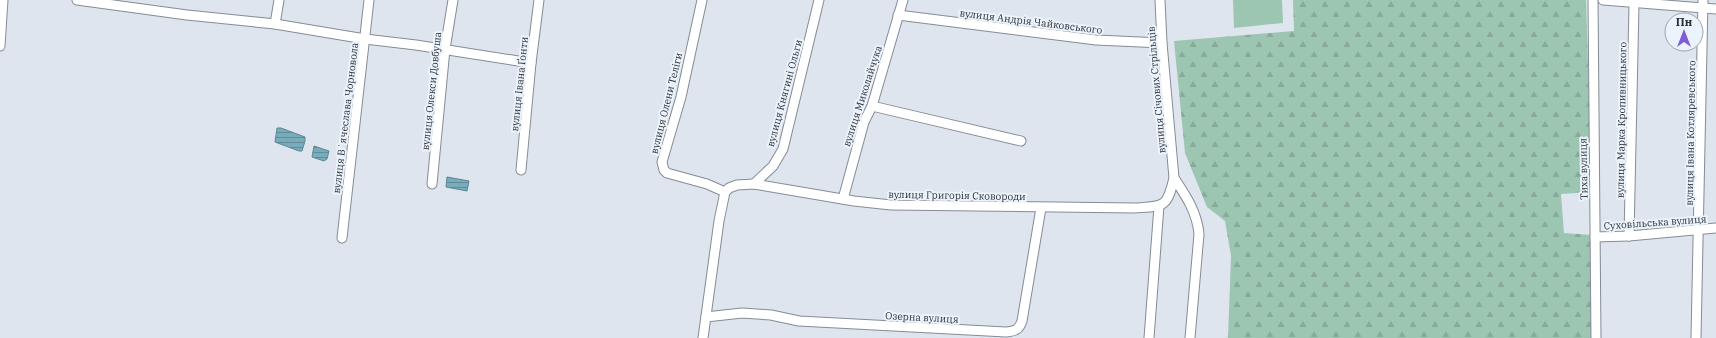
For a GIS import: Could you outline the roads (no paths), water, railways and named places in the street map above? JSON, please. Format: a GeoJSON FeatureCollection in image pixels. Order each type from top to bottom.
{"type":"FeatureCollection","features":[{"type":"Feature","properties":{"kind":"street"},"geometry":{"type":"LineString","coordinates":[[0,46],[3,0]]}},
{"type":"Feature","properties":{"kind":"street"},"geometry":{"type":"LineString","coordinates":[[78,0],[187,15],[275,24],[365,39],[445,49],[531,63]]}},
{"type":"Feature","properties":{"kind":"street"},"geometry":{"type":"LineString","coordinates":[[275,24],[279,0]]}},
{"type":"Feature","properties":{"kind":"street","name":"вулиця Вʼячеслава Чорновола"},"geometry":{"type":"LineString","coordinates":[[342,238],[370,0]]}},
{"type":"Feature","properties":{"kind":"street","name":"вулиця Олекси Довбуша"},"geometry":{"type":"LineString","coordinates":[[432,184],[445,49],[453,0]]}},
{"type":"Feature","properties":{"kind":"street","name":"вулиця Івана Ґонти"},"geometry":{"type":"LineString","coordinates":[[521,170],[531,63],[539,0]]}},
{"type":"Feature","properties":{"kind":"street","name":"вулиця Олени Теліги"},"geometry":{"type":"LineString","coordinates":[[702,0],[680,97],[662,162],[664,170],[667,173],[707,184],[724,194]]}},
{"type":"Feature","properties":{"kind":"street","name":"вулиця Княгині Ольги"},"geometry":{"type":"LineString","coordinates":[[754,184],[773,166],[783,149],[819,0]]}},
{"type":"Feature","properties":{"kind":"street","name":"вулиця Миколайчука"},"geometry":{"type":"LineString","coordinates":[[843,199],[864,122],[872,106],[903,0]]}},
{"type":"Feature","properties":{"kind":"street","name":"вулиця Січових Стрільців"},"geometry":{"type":"LineString","coordinates":[[1160,0],[1162,42],[1174,178]]}},
{"type":"Feature","properties":{"kind":"street","name":"Тиха вулиця"},"geometry":{"type":"LineString","coordinates":[[1593,0],[1596,338]]}},
{"type":"Feature","properties":{"kind":"street"},"geometry":{"type":"LineString","coordinates":[[1602,0],[1634,4],[1703,4],[1716,9]]}},
{"type":"Feature","properties":{"kind":"street","name":"вулиця Марка Кропивницького"},"geometry":{"type":"LineString","coordinates":[[1630,236],[1634,4]]}},
{"type":"Feature","properties":{"kind":"street","name":"вулиця Івана Котляревського"},"geometry":{"type":"LineString","coordinates":[[1696,338],[1703,4]]}},
{"type":"Feature","properties":{"kind":"street","name":"вулиця Андрія Чайковського"},"geometry":{"type":"LineString","coordinates":[[898,15],[1096,40],[1162,42]]}},
{"type":"Feature","properties":{"kind":"street"},"geometry":{"type":"LineString","coordinates":[[872,106],[1021,141]]}},
{"type":"Feature","properties":{"kind":"street"},"geometry":{"type":"LineString","coordinates":[[1149,338],[1159,206],[1166,201],[1169,196],[1174,178]]}},
{"type":"Feature","properties":{"kind":"street"},"geometry":{"type":"LineString","coordinates":[[1174,178],[1197,217],[1198,224],[1199,234],[1190,338]]}},
{"type":"Feature","properties":{"kind":"street","name":"вулиця Григорія Сковороди"},"geometry":{"type":"LineString","coordinates":[[724,194],[729,188],[754,184],[843,199],[891,205],[1041,210],[1159,206]]}},
{"type":"Feature","properties":{"kind":"street"},"geometry":{"type":"LineString","coordinates":[[703,338],[724,194]]}},
{"type":"Feature","properties":{"kind":"street","name":"Озерна вулиця"},"geometry":{"type":"LineString","coordinates":[[706,317],[742,313],[771,315],[799,321],[1006,332],[1014,331],[1018,329],[1022,321],[1041,210]]}},
{"type":"Feature","properties":{"kind":"street","name":"Суховільська вулиця"},"geometry":{"type":"LineString","coordinates":[[1595,237],[1630,236],[1716,228]]}},
{"type":"Feature","properties":{"kind":"water"},"geometry":{"type":"Polygon","coordinates":[[[277,128],[281,128],[305,137],[302,151],[275,142],[277,128]]]}},
{"type":"Feature","properties":{"kind":"water"},"geometry":{"type":"Polygon","coordinates":[[[314,146],[329,151],[327,159],[324,161],[312,157],[314,146]]]}},
{"type":"Feature","properties":{"kind":"water"},"geometry":{"type":"Polygon","coordinates":[[[447,177],[469,181],[467,191],[446,187],[447,177]]]}}]}
